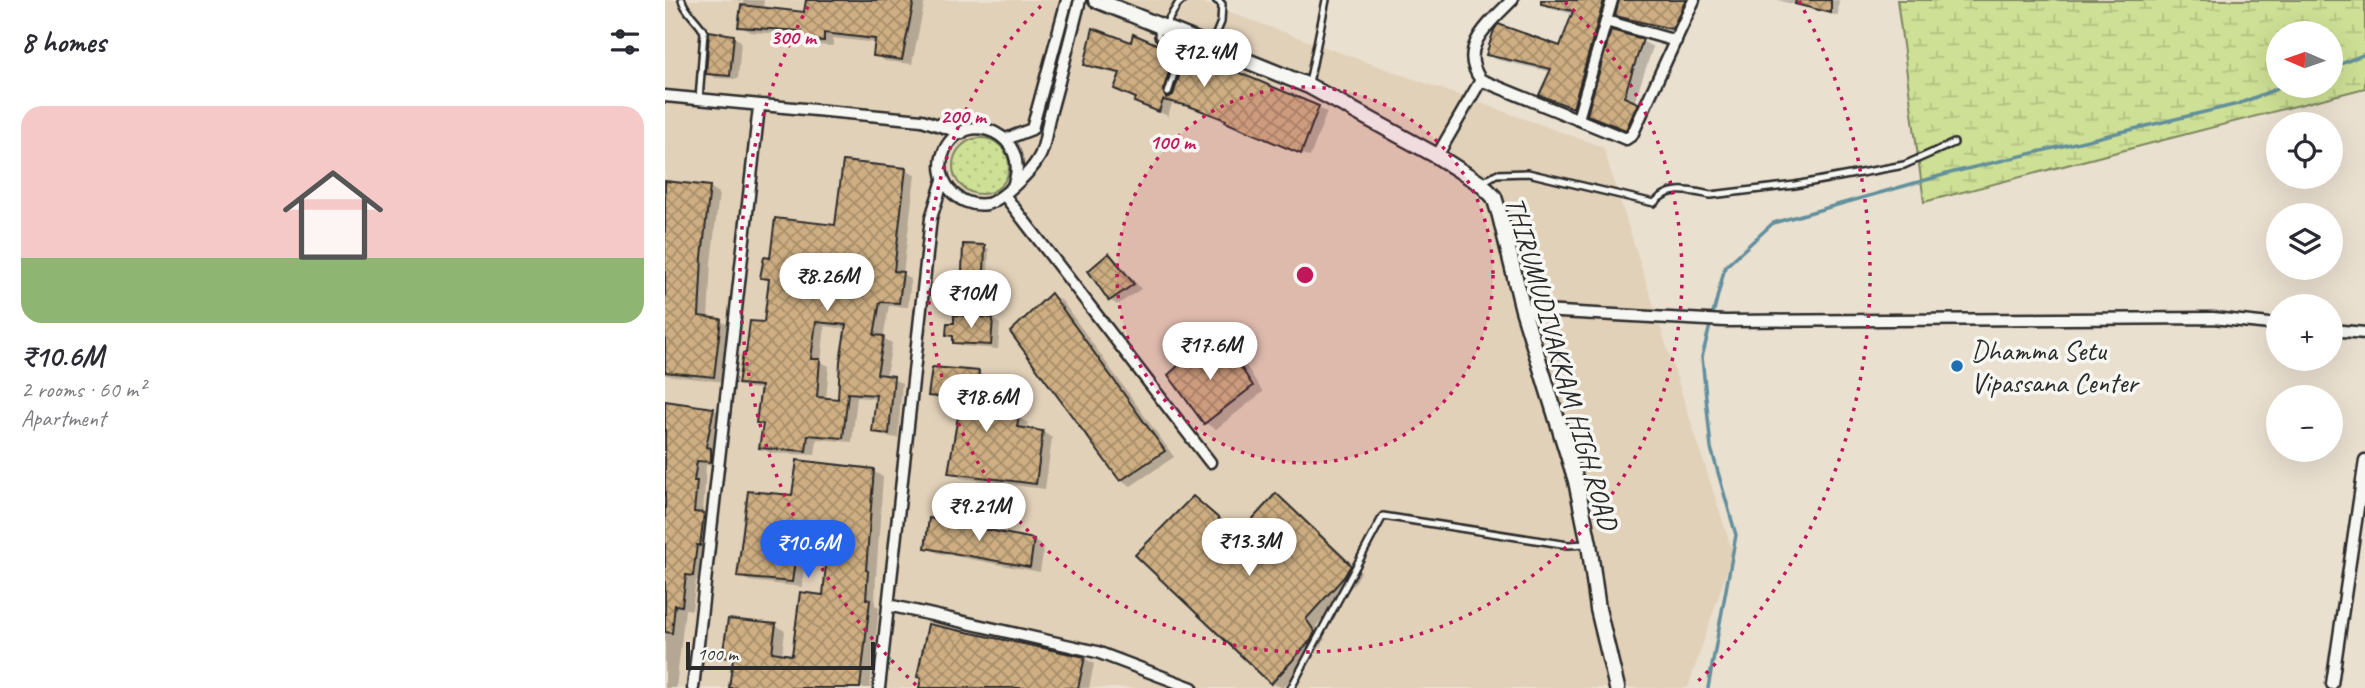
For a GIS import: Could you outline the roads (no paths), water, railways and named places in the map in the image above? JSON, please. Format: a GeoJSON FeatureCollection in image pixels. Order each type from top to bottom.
{"type":"FeatureCollection","features":[{"type":"Feature","properties":{"kind":"main road","name":"THIRUMUDIVAKKAM HIGH ROAD"},"geometry":{"type":"LineString","coordinates":[[1096,0],[1162,26],[1184,42],[1211,45],[1309,86],[1437,156],[1481,184],[1494,198],[1523,310],[1576,481],[1589,544],[1598,609],[1617,688]]}},
{"type":"Feature","properties":{"kind":"street"},"geometry":{"type":"LineString","coordinates":[[1006,139],[1032,129],[1067,0]]}},
{"type":"Feature","properties":{"kind":"street"},"geometry":{"type":"LineString","coordinates":[[943,180],[956,197],[975,204],[996,201],[1039,159],[1080,0]]}},
{"type":"Feature","properties":{"kind":"street"},"geometry":{"type":"LineString","coordinates":[[1512,0],[1476,40],[1471,57],[1473,70],[1481,79],[1626,139],[1632,135],[1694,0]]}},
{"type":"Feature","properties":{"kind":"street"},"geometry":{"type":"LineString","coordinates":[[1578,119],[1612,0]]}},
{"type":"Feature","properties":{"kind":"street"},"geometry":{"type":"LineString","coordinates":[[1606,21],[1676,41]]}},
{"type":"Feature","properties":{"kind":"street"},"geometry":{"type":"LineString","coordinates":[[1437,156],[1481,79]]}},
{"type":"Feature","properties":{"kind":"street"},"geometry":{"type":"LineString","coordinates":[[665,96],[759,107],[922,120],[962,133],[980,129],[999,134],[1013,147],[1018,166],[1013,186]]}},
{"type":"Feature","properties":{"kind":"street"},"geometry":{"type":"LineString","coordinates":[[693,688],[759,107]]}},
{"type":"Feature","properties":{"kind":"street"},"geometry":{"type":"LineString","coordinates":[[879,688],[931,218],[943,180],[942,158],[946,148],[962,133]]}},
{"type":"Feature","properties":{"kind":"street"},"geometry":{"type":"LineString","coordinates":[[1005,195],[1210,462]]}},
{"type":"Feature","properties":{"kind":"street"},"geometry":{"type":"LineString","coordinates":[[1523,310],[1725,321],[2213,318],[2266,324]]}},
{"type":"Feature","properties":{"kind":"street"},"geometry":{"type":"LineString","coordinates":[[2343,331],[2365,333]]}},
{"type":"Feature","properties":{"kind":"street"},"geometry":{"type":"LineString","coordinates":[[2332,684],[2365,460]]}},
{"type":"Feature","properties":{"kind":"street"},"geometry":{"type":"LineString","coordinates":[[888,605],[1097,652],[1192,688]]}},
{"type":"Feature","properties":{"kind":"lane"},"geometry":{"type":"LineString","coordinates":[[682,0],[704,32],[699,100]]}},
{"type":"Feature","properties":{"kind":"lane"},"geometry":{"type":"LineString","coordinates":[[1162,26],[1184,0]]}},
{"type":"Feature","properties":{"kind":"lane"},"geometry":{"type":"LineString","coordinates":[[1211,45],[1221,22],[1222,4],[1216,0]]}},
{"type":"Feature","properties":{"kind":"lane"},"geometry":{"type":"LineString","coordinates":[[1309,86],[1326,0]]}},
{"type":"Feature","properties":{"kind":"lane"},"geometry":{"type":"LineString","coordinates":[[1168,93],[1184,42]]}},
{"type":"Feature","properties":{"kind":"lane"},"geometry":{"type":"LineString","coordinates":[[1481,184],[1496,174],[1528,173],[1654,203],[1668,192],[1693,190],[1711,195],[1851,176],[1904,165],[1954,143]]}},
{"type":"Feature","properties":{"kind":"lane"},"geometry":{"type":"LineString","coordinates":[[1291,688],[1383,516],[1568,545],[1589,544]]}},
{"type":"Feature","properties":{"kind":"waterway"},"geometry":{"type":"LineString","coordinates":[[2343,63],[2365,54]]}},
{"type":"Feature","properties":{"kind":"waterway"},"geometry":{"type":"LineString","coordinates":[[1708,688],[1736,535],[1711,448],[1702,357],[1725,267],[1773,223],[1954,172],[2238,104],[2266,93]]}},
{"type":"Feature","properties":{"kind":"place","name":"Dhamma Setu Vipassana Center"},"geometry":{"type":"Point","coordinates":[1957,366]}}]}
